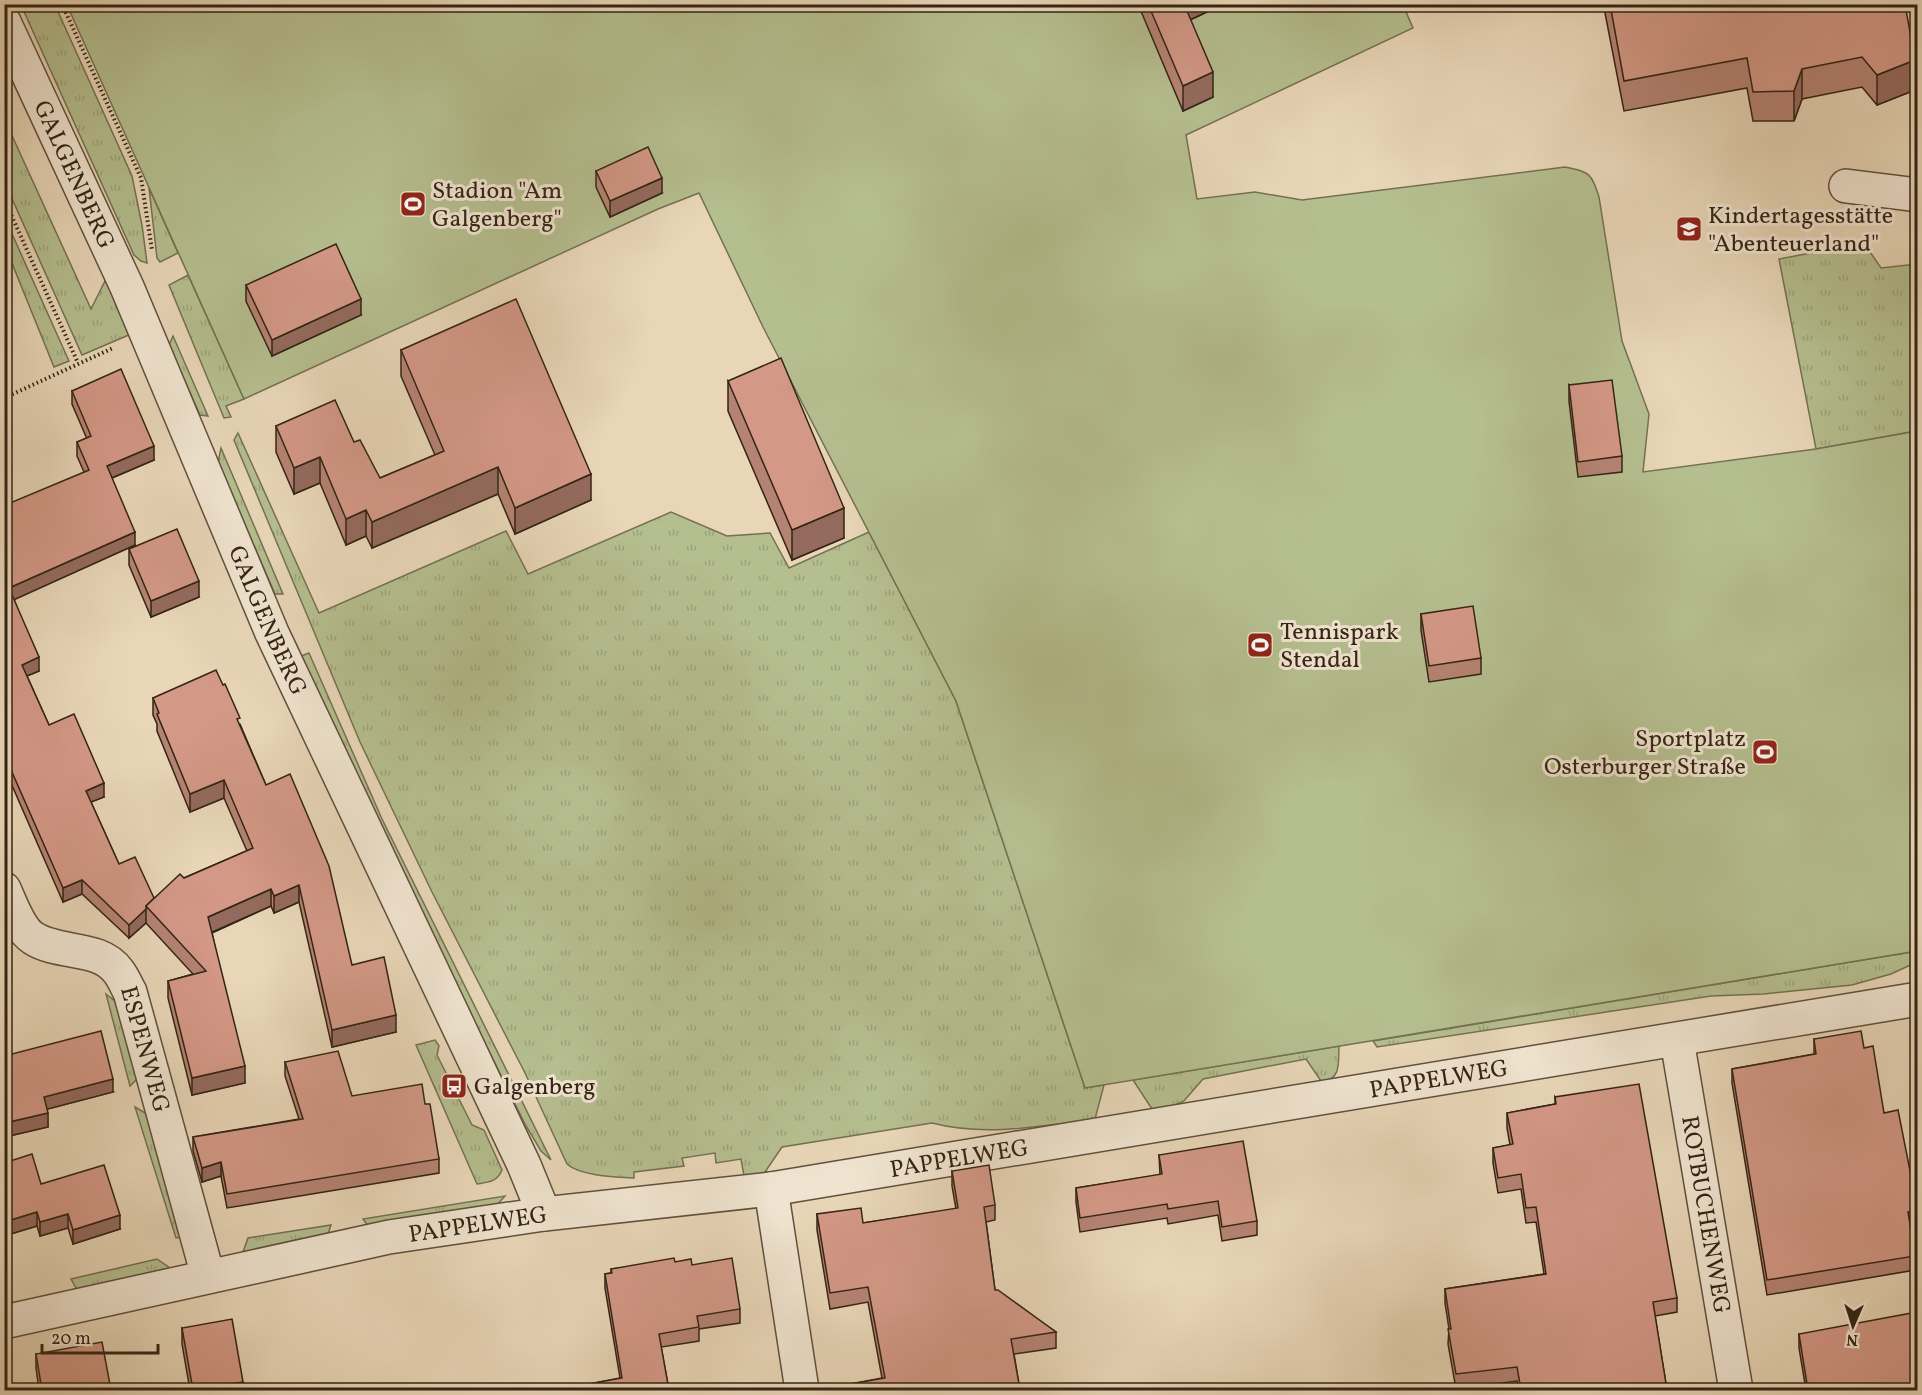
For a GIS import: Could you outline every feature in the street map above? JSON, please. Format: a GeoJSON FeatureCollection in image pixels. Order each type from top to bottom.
{"type":"FeatureCollection","features":[{"type":"Feature","properties":{"kind":"street","name":"GALGENBERG"},"geometry":{"type":"LineString","coordinates":[[4,22],[146,332],[273,633],[519,1154],[544,1214]]}},
{"type":"Feature","properties":{"kind":"street"},"geometry":{"type":"LineString","coordinates":[[1846,186],[1917,195]]}},
{"type":"Feature","properties":{"kind":"street","name":"ESPENWEG"},"geometry":{"type":"LineString","coordinates":[[4,889],[17,918],[31,937],[56,948],[96,954],[117,969],[130,992],[208,1276]]}},
{"type":"Feature","properties":{"kind":"street","name":"PAPPELWEG"},"geometry":{"type":"LineString","coordinates":[[4,1322],[389,1237],[544,1214],[771,1189],[1917,999]]}},
{"type":"Feature","properties":{"kind":"street","name":"ROTBUCHENWEG"},"geometry":{"type":"LineString","coordinates":[[1677,1040],[1736,1390]]}},
{"type":"Feature","properties":{"kind":"street"},"geometry":{"type":"LineString","coordinates":[[771,1189],[802,1390]]}},
{"type":"Feature","properties":{"kind":"path"},"geometry":{"type":"LineString","coordinates":[[62,4],[141,178],[153,253]]}},
{"type":"Feature","properties":{"kind":"path"},"geometry":{"type":"LineString","coordinates":[[4,199],[78,363]]}},
{"type":"Feature","properties":{"kind":"path"},"geometry":{"type":"LineString","coordinates":[[4,398],[146,332]]}},
{"type":"Feature","properties":{"kind":"green space"},"geometry":{"type":"Polygon","coordinates":[[[21,5],[55,5],[132,176],[147,263],[134,255],[21,5]]]}},
{"type":"Feature","properties":{"kind":"green space"},"geometry":{"type":"Polygon","coordinates":[[[67,5],[1403,5],[1413,28],[1186,135],[1197,199],[1255,192],[1302,200],[1565,167],[1580,170],[1591,178],[1599,197],[1622,341],[1649,414],[1643,472],[1816,449],[1917,431],[1917,951],[1085,1088],[956,701],[763,327],[699,193],[658,209],[244,399],[67,5]]]}},
{"type":"Feature","properties":{"kind":"green space"},"geometry":{"type":"Polygon","coordinates":[[[4,118],[91,309],[107,277],[131,334],[82,355],[5,183],[4,118]]]}},
{"type":"Feature","properties":{"kind":"green space"},"geometry":{"type":"Polygon","coordinates":[[[149,188],[178,253],[160,262],[157,258],[149,188]]]}},
{"type":"Feature","properties":{"kind":"green space"},"geometry":{"type":"Polygon","coordinates":[[[4,216],[69,361],[54,367],[5,246],[4,216]]]}},
{"type":"Feature","properties":{"kind":"green space"},"geometry":{"type":"Polygon","coordinates":[[[1864,243],[1881,268],[1917,264],[1917,431],[1816,449],[1779,259],[1864,243]]]}},
{"type":"Feature","properties":{"kind":"green space"},"geometry":{"type":"Polygon","coordinates":[[[188,275],[244,399],[226,406],[231,417],[224,418],[169,285],[188,275]]]}},
{"type":"Feature","properties":{"kind":"green space"},"geometry":{"type":"Polygon","coordinates":[[[173,336],[208,416],[200,415],[169,345],[173,336]]]}},
{"type":"Feature","properties":{"kind":"green space"},"geometry":{"type":"Polygon","coordinates":[[[238,433],[319,613],[506,531],[528,574],[671,512],[727,536],[770,533],[789,568],[869,532],[956,701],[1085,1088],[1104,1085],[1095,1119],[993,1130],[932,1123],[782,1147],[763,1175],[744,1176],[741,1159],[716,1163],[715,1153],[682,1158],[684,1166],[634,1172],[634,1178],[589,1173],[567,1164],[525,1073],[432,892],[360,742],[234,440],[238,433]]]}},
{"type":"Feature","properties":{"kind":"green space"},"geometry":{"type":"Polygon","coordinates":[[[221,448],[283,594],[275,594],[218,463],[221,448]]]}},
{"type":"Feature","properties":{"kind":"green space"},"geometry":{"type":"Polygon","coordinates":[[[309,653],[382,819],[551,1160],[541,1151],[526,1126],[375,822],[299,657],[309,653]]]}},
{"type":"Feature","properties":{"kind":"green space"},"geometry":{"type":"Polygon","coordinates":[[[1917,951],[1917,962],[1891,974],[1852,985],[1764,994],[1711,996],[1377,1047],[1373,1041],[1917,951]]]}},
{"type":"Feature","properties":{"kind":"green space"},"geometry":{"type":"Polygon","coordinates":[[[106,994],[115,1001],[140,1076],[130,1086],[106,994]]]}},
{"type":"Feature","properties":{"kind":"green space"},"geometry":{"type":"Polygon","coordinates":[[[435,1040],[439,1046],[437,1055],[472,1125],[484,1130],[502,1170],[492,1181],[477,1184],[416,1045],[435,1040]]]}},
{"type":"Feature","properties":{"kind":"green space"},"geometry":{"type":"Polygon","coordinates":[[[1339,1046],[1338,1069],[1333,1078],[1328,1080],[1321,1081],[1306,1059],[1203,1079],[1184,1101],[1171,1107],[1152,1109],[1133,1080],[1339,1046]]]}},
{"type":"Feature","properties":{"kind":"green space"},"geometry":{"type":"Polygon","coordinates":[[[135,1107],[152,1117],[184,1237],[176,1238],[135,1107]]]}},
{"type":"Feature","properties":{"kind":"green space"},"geometry":{"type":"Polygon","coordinates":[[[505,1196],[494,1208],[371,1230],[363,1219],[505,1196]]]}},
{"type":"Feature","properties":{"kind":"green space"},"geometry":{"type":"Polygon","coordinates":[[[331,1225],[327,1237],[243,1252],[248,1238],[331,1225]]]}},
{"type":"Feature","properties":{"kind":"green space"},"geometry":{"type":"Polygon","coordinates":[[[157,1259],[170,1268],[77,1290],[71,1279],[157,1259]]]}},
{"type":"Feature","properties":{"kind":"building"},"geometry":{"type":"Polygon","coordinates":[[[1148,4],[1184,4],[1213,72],[1183,86],[1148,4]]]}},
{"type":"Feature","properties":{"kind":"building"},"geometry":{"type":"Polygon","coordinates":[[[1610,4],[1905,4],[1915,60],[1877,75],[1862,57],[1802,69],[1794,91],[1753,92],[1747,58],[1624,81],[1610,4]]]}},
{"type":"Feature","properties":{"kind":"building"},"geometry":{"type":"Polygon","coordinates":[[[648,147],[662,178],[610,201],[596,171],[648,147]]]}},
{"type":"Feature","properties":{"kind":"building"},"geometry":{"type":"Polygon","coordinates":[[[336,244],[361,299],[272,340],[246,285],[336,244]]]}},
{"type":"Feature","properties":{"kind":"building"},"geometry":{"type":"Polygon","coordinates":[[[516,299],[591,474],[515,508],[498,467],[372,522],[366,510],[346,519],[320,457],[294,468],[276,426],[335,400],[354,442],[360,440],[380,478],[444,451],[401,350],[516,299]]]}},
{"type":"Feature","properties":{"kind":"building"},"geometry":{"type":"Polygon","coordinates":[[[781,358],[844,508],[792,530],[728,381],[781,358]]]}},
{"type":"Feature","properties":{"kind":"building"},"geometry":{"type":"Polygon","coordinates":[[[121,369],[154,446],[107,466],[135,532],[9,588],[39,657],[22,665],[49,725],[74,714],[104,783],[86,791],[119,864],[135,857],[154,898],[129,925],[82,880],[63,888],[4,754],[4,532],[10,503],[89,470],[77,442],[91,436],[72,391],[121,369]]]}},
{"type":"Feature","properties":{"kind":"building"},"geometry":{"type":"Polygon","coordinates":[[[1612,380],[1622,456],[1578,462],[1569,385],[1612,380]]]}},
{"type":"Feature","properties":{"kind":"building"},"geometry":{"type":"Polygon","coordinates":[[[177,529],[199,581],[151,601],[129,549],[177,529]]]}},
{"type":"Feature","properties":{"kind":"building"},"geometry":{"type":"Polygon","coordinates":[[[1473,606],[1481,658],[1429,666],[1421,614],[1473,606]]]}},
{"type":"Feature","properties":{"kind":"building"},"geometry":{"type":"Polygon","coordinates":[[[216,670],[240,718],[237,719],[266,785],[290,774],[329,866],[352,965],[384,957],[396,1015],[332,1030],[299,885],[274,896],[271,889],[208,917],[245,1066],[192,1078],[168,981],[206,971],[146,906],[180,874],[184,878],[253,848],[224,780],[190,794],[157,714],[159,713],[153,698],[216,670]]]}},
{"type":"Feature","properties":{"kind":"building"},"geometry":{"type":"Polygon","coordinates":[[[101,1031],[113,1079],[44,1097],[48,1113],[9,1122],[4,1105],[4,1056],[101,1031]]]}},
{"type":"Feature","properties":{"kind":"building"},"geometry":{"type":"Polygon","coordinates":[[[1861,1031],[1864,1048],[1873,1046],[1884,1113],[1898,1110],[1917,1206],[1917,1211],[1908,1212],[1915,1256],[1767,1280],[1732,1069],[1816,1054],[1814,1039],[1861,1031]]]}},
{"type":"Feature","properties":{"kind":"building"},"geometry":{"type":"Polygon","coordinates":[[[338,1051],[352,1096],[422,1084],[425,1104],[430,1104],[439,1159],[227,1194],[221,1162],[202,1168],[193,1137],[303,1119],[285,1062],[338,1051]]]}},
{"type":"Feature","properties":{"kind":"building"},"geometry":{"type":"Polygon","coordinates":[[[1639,1084],[1677,1298],[1653,1302],[1667,1390],[1521,1390],[1517,1367],[1456,1374],[1448,1329],[1451,1329],[1445,1289],[1546,1274],[1536,1207],[1526,1208],[1521,1174],[1498,1178],[1493,1148],[1513,1144],[1507,1113],[1556,1104],[1555,1097],[1639,1084]]]}},
{"type":"Feature","properties":{"kind":"building"},"geometry":{"type":"Polygon","coordinates":[[[1243,1141],[1257,1221],[1222,1227],[1218,1201],[1168,1209],[1167,1204],[1080,1218],[1076,1188],[1162,1174],[1159,1155],[1243,1141]]]}},
{"type":"Feature","properties":{"kind":"building"},"geometry":{"type":"Polygon","coordinates":[[[32,1154],[41,1184],[104,1165],[120,1215],[73,1230],[68,1214],[40,1222],[37,1212],[4,1222],[4,1163],[32,1154]]]}},
{"type":"Feature","properties":{"kind":"building"},"geometry":{"type":"Polygon","coordinates":[[[989,1165],[995,1205],[984,1207],[995,1290],[1056,1332],[1011,1339],[1020,1390],[845,1390],[845,1385],[885,1378],[868,1287],[830,1293],[817,1214],[861,1208],[863,1223],[958,1208],[952,1171],[989,1165]]]}},
{"type":"Feature","properties":{"kind":"building"},"geometry":{"type":"Polygon","coordinates":[[[674,1258],[675,1262],[691,1259],[692,1265],[732,1258],[740,1309],[697,1316],[699,1327],[659,1334],[669,1390],[579,1390],[578,1386],[622,1378],[605,1274],[612,1273],[611,1269],[674,1258]]]}},
{"type":"Feature","properties":{"kind":"building"},"geometry":{"type":"Polygon","coordinates":[[[1917,1312],[1917,1390],[1808,1390],[1799,1334],[1917,1312]]]}},
{"type":"Feature","properties":{"kind":"building"},"geometry":{"type":"Polygon","coordinates":[[[232,1319],[243,1382],[193,1390],[182,1328],[232,1319]]]}},
{"type":"Feature","properties":{"kind":"building"},"geometry":{"type":"Polygon","coordinates":[[[102,1342],[111,1390],[42,1390],[36,1354],[102,1342]]]}},
{"type":"Feature","properties":{"kind":"building"},"geometry":{"type":"Polygon","coordinates":[[[720,1386],[721,1390],[694,1390],[720,1386]]]}},
{"type":"Feature","properties":{"kind":"place","name":"Stadion \"Am Galgenberg\""},"geometry":{"type":"Point","coordinates":[413,204]}},
{"type":"Feature","properties":{"kind":"place","name":"Kindertagesstätte \"Abenteuerland\""},"geometry":{"type":"Point","coordinates":[1689,229]}},
{"type":"Feature","properties":{"kind":"place","name":"Tennispark Stendal"},"geometry":{"type":"Point","coordinates":[1260,645]}},
{"type":"Feature","properties":{"kind":"place","name":"Sportplatz Osterburger Straße"},"geometry":{"type":"Point","coordinates":[1765,752]}},
{"type":"Feature","properties":{"kind":"place","name":"Galgenberg"},"geometry":{"type":"Point","coordinates":[454,1086]}}]}
